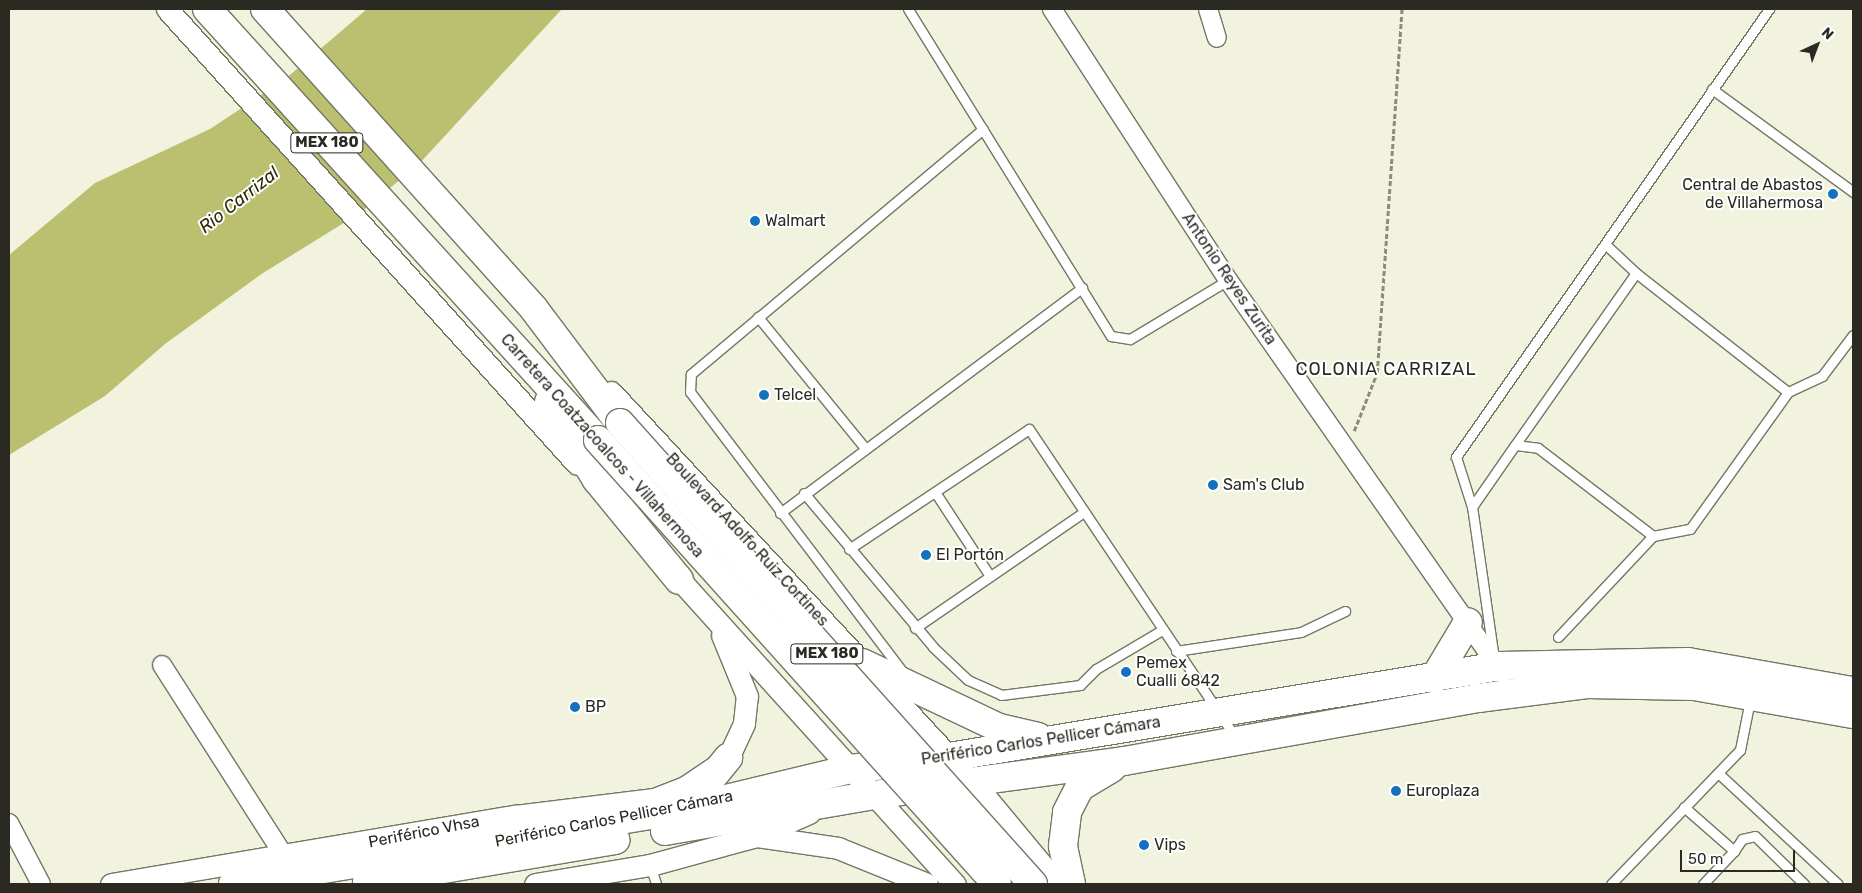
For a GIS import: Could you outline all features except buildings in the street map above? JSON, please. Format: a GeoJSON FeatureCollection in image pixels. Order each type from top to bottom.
{"type":"FeatureCollection","features":[{"type":"Feature","properties":{"kind":"main road","name":"Carretera Coatzacoalcos - Villahermosa"},"geometry":{"type":"LineString","coordinates":[[207,9],[997,884]]}},
{"type":"Feature","properties":{"kind":"main road","name":"Carretera Coatzacoalcos - Villahermosa"},"geometry":{"type":"LineString","coordinates":[[265,9],[534,309],[620,423],[1033,884]]}},
{"type":"Feature","properties":{"kind":"main road"},"geometry":{"type":"LineString","coordinates":[[532,370],[572,445],[679,580]]}},
{"type":"Feature","properties":{"kind":"main road"},"geometry":{"type":"LineString","coordinates":[[1434,679],[1468,622]]}},
{"type":"Feature","properties":{"kind":"main road","name":"Periférico Carlos Pellicer Cámara"},"geometry":{"type":"LineString","coordinates":[[233,884],[669,811],[850,769],[949,757],[1434,679],[1497,660],[1688,662],[1853,714]]}},
{"type":"Feature","properties":{"kind":"main road"},"geometry":{"type":"LineString","coordinates":[[862,664],[911,689],[1000,728],[1051,740]]}},
{"type":"Feature","properties":{"kind":"main road","name":"Periférico Carlos Pellicer Cámara"},"geometry":{"type":"LineString","coordinates":[[353,884],[873,795],[1124,762],[1238,740],[1314,729],[1509,693],[1587,684],[1694,686],[1754,683],[1853,690]]}},
{"type":"Feature","properties":{"kind":"main road"},"geometry":{"type":"LineString","coordinates":[[669,811],[702,791],[728,758]]}},
{"type":"Feature","properties":{"kind":"main road"},"geometry":{"type":"LineString","coordinates":[[1071,884],[1063,846],[1067,812],[1080,787],[1124,762]]}},
{"type":"Feature","properties":{"kind":"main road"},"geometry":{"type":"LineString","coordinates":[[722,821],[757,836]]}},
{"type":"Feature","properties":{"kind":"street"},"geometry":{"type":"LineString","coordinates":[[168,9],[438,307],[679,580],[955,884]]}},
{"type":"Feature","properties":{"kind":"street","name":"Antonio Reyes Zurita"},"geometry":{"type":"LineString","coordinates":[[1052,9],[1228,280],[1346,451],[1497,660],[1509,693]]}},
{"type":"Feature","properties":{"kind":"street"},"geometry":{"type":"LineString","coordinates":[[1208,9],[1217,38]]}},
{"type":"Feature","properties":{"kind":"street","name":"Boulevard Adolfo Ruiz Cortines"},"geometry":{"type":"LineString","coordinates":[[534,309],[949,757],[1058,884]]}},
{"type":"Feature","properties":{"kind":"street"},"geometry":{"type":"LineString","coordinates":[[716,621],[748,696],[744,723],[728,758]]}},
{"type":"Feature","properties":{"kind":"street"},"geometry":{"type":"LineString","coordinates":[[162,665],[282,853]]}},
{"type":"Feature","properties":{"kind":"street","name":"Periférico Vhsa"},"geometry":{"type":"LineString","coordinates":[[111,884],[282,853],[338,849],[515,816],[654,799],[684,787],[728,758]]}},
{"type":"Feature","properties":{"kind":"street"},"geometry":{"type":"LineString","coordinates":[[535,884],[653,875],[757,836],[832,803]]}},
{"type":"Feature","properties":{"kind":"street"},"geometry":{"type":"LineString","coordinates":[[9,823],[41,884]]}},
{"type":"Feature","properties":{"kind":"street"},"geometry":{"type":"LineString","coordinates":[[757,836],[838,848],[927,884]]}},
{"type":"Feature","properties":{"kind":"lane"},"geometry":{"type":"LineString","coordinates":[[908,9],[1111,336],[1130,339],[1228,280]]}},
{"type":"Feature","properties":{"kind":"lane"},"geometry":{"type":"LineString","coordinates":[[1497,660],[1472,507],[1456,457],[1769,9]]}},
{"type":"Feature","properties":{"kind":"lane"},"geometry":{"type":"LineString","coordinates":[[1712,89],[1853,192]]}},
{"type":"Feature","properties":{"kind":"lane"},"geometry":{"type":"LineString","coordinates":[[911,689],[904,671],[780,513],[690,392],[691,374],[983,129]]}},
{"type":"Feature","properties":{"kind":"lane"},"geometry":{"type":"LineString","coordinates":[[1605,244],[1636,273],[1788,392]]}},
{"type":"Feature","properties":{"kind":"lane"},"geometry":{"type":"LineString","coordinates":[[1472,507],[1636,273]]}},
{"type":"Feature","properties":{"kind":"lane"},"geometry":{"type":"LineString","coordinates":[[780,513],[1082,288]]}},
{"type":"Feature","properties":{"kind":"lane"},"geometry":{"type":"LineString","coordinates":[[758,318],[865,448]]}},
{"type":"Feature","properties":{"kind":"lane"},"geometry":{"type":"LineString","coordinates":[[1558,637],[1653,536],[1690,529],[1788,392],[1822,376],[1853,334]]}},
{"type":"Feature","properties":{"kind":"lane"},"geometry":{"type":"LineString","coordinates":[[848,549],[1030,429],[1217,714],[1238,740]]}},
{"type":"Feature","properties":{"kind":"lane"},"geometry":{"type":"LineString","coordinates":[[1515,445],[1538,448],[1653,536]]}},
{"type":"Feature","properties":{"kind":"lane"},"geometry":{"type":"LineString","coordinates":[[934,492],[990,576]]}},
{"type":"Feature","properties":{"kind":"lane"},"geometry":{"type":"LineString","coordinates":[[804,494],[915,628],[968,680],[1001,695],[1080,685],[1096,669],[1162,630]]}},
{"type":"Feature","properties":{"kind":"lane"},"geometry":{"type":"LineString","coordinates":[[915,628],[1084,512]]}},
{"type":"Feature","properties":{"kind":"lane"},"geometry":{"type":"LineString","coordinates":[[1176,651],[1301,632],[1345,611]]}},
{"type":"Feature","properties":{"kind":"lane"},"geometry":{"type":"LineString","coordinates":[[1611,884],[1740,750],[1754,683]]}},
{"type":"Feature","properties":{"kind":"lane"},"geometry":{"type":"LineString","coordinates":[[1718,773],[1838,884]]}},
{"type":"Feature","properties":{"kind":"lane"},"geometry":{"type":"LineString","coordinates":[[1684,807],[1734,851]]}},
{"type":"Feature","properties":{"kind":"lane"},"geometry":{"type":"LineString","coordinates":[[1704,884],[1734,851],[1742,839],[1755,836],[1804,884]]}},
{"type":"Feature","properties":{"kind":"path"},"geometry":{"type":"LineString","coordinates":[[1346,451],[1377,373],[1402,9]]}},
{"type":"Feature","properties":{"kind":"water","name":"Rio Carrizal"},"geometry":{"type":"Polygon","coordinates":[[[367,9],[562,9],[419,164],[360,213],[263,273],[165,344],[105,396],[9,455],[9,255],[95,183],[210,129],[284,80],[367,9]]]}},
{"type":"Feature","properties":{"kind":"place","name":"Central de Abastos de Villahermosa"},"geometry":{"type":"Point","coordinates":[1833,194]}},
{"type":"Feature","properties":{"kind":"place","name":"Walmart"},"geometry":{"type":"Point","coordinates":[755,221]}},
{"type":"Feature","properties":{"kind":"place","name":"Telcel"},"geometry":{"type":"Point","coordinates":[764,395]}},
{"type":"Feature","properties":{"kind":"place","name":"Sam's Club"},"geometry":{"type":"Point","coordinates":[1213,485]}},
{"type":"Feature","properties":{"kind":"place","name":"El Portón"},"geometry":{"type":"Point","coordinates":[926,555]}},
{"type":"Feature","properties":{"kind":"place","name":"Pemex Cualli 6842"},"geometry":{"type":"Point","coordinates":[1126,672]}},
{"type":"Feature","properties":{"kind":"place","name":"BP"},"geometry":{"type":"Point","coordinates":[575,707]}},
{"type":"Feature","properties":{"kind":"place","name":"Europlaza"},"geometry":{"type":"Point","coordinates":[1396,791]}},
{"type":"Feature","properties":{"kind":"place","name":"Vips"},"geometry":{"type":"Point","coordinates":[1144,845]}},
{"type":"Feature","properties":{"kind":"district","name":"COLONIA CARRIZAL"},"geometry":{"type":"Point","coordinates":[1386,369]}}]}
